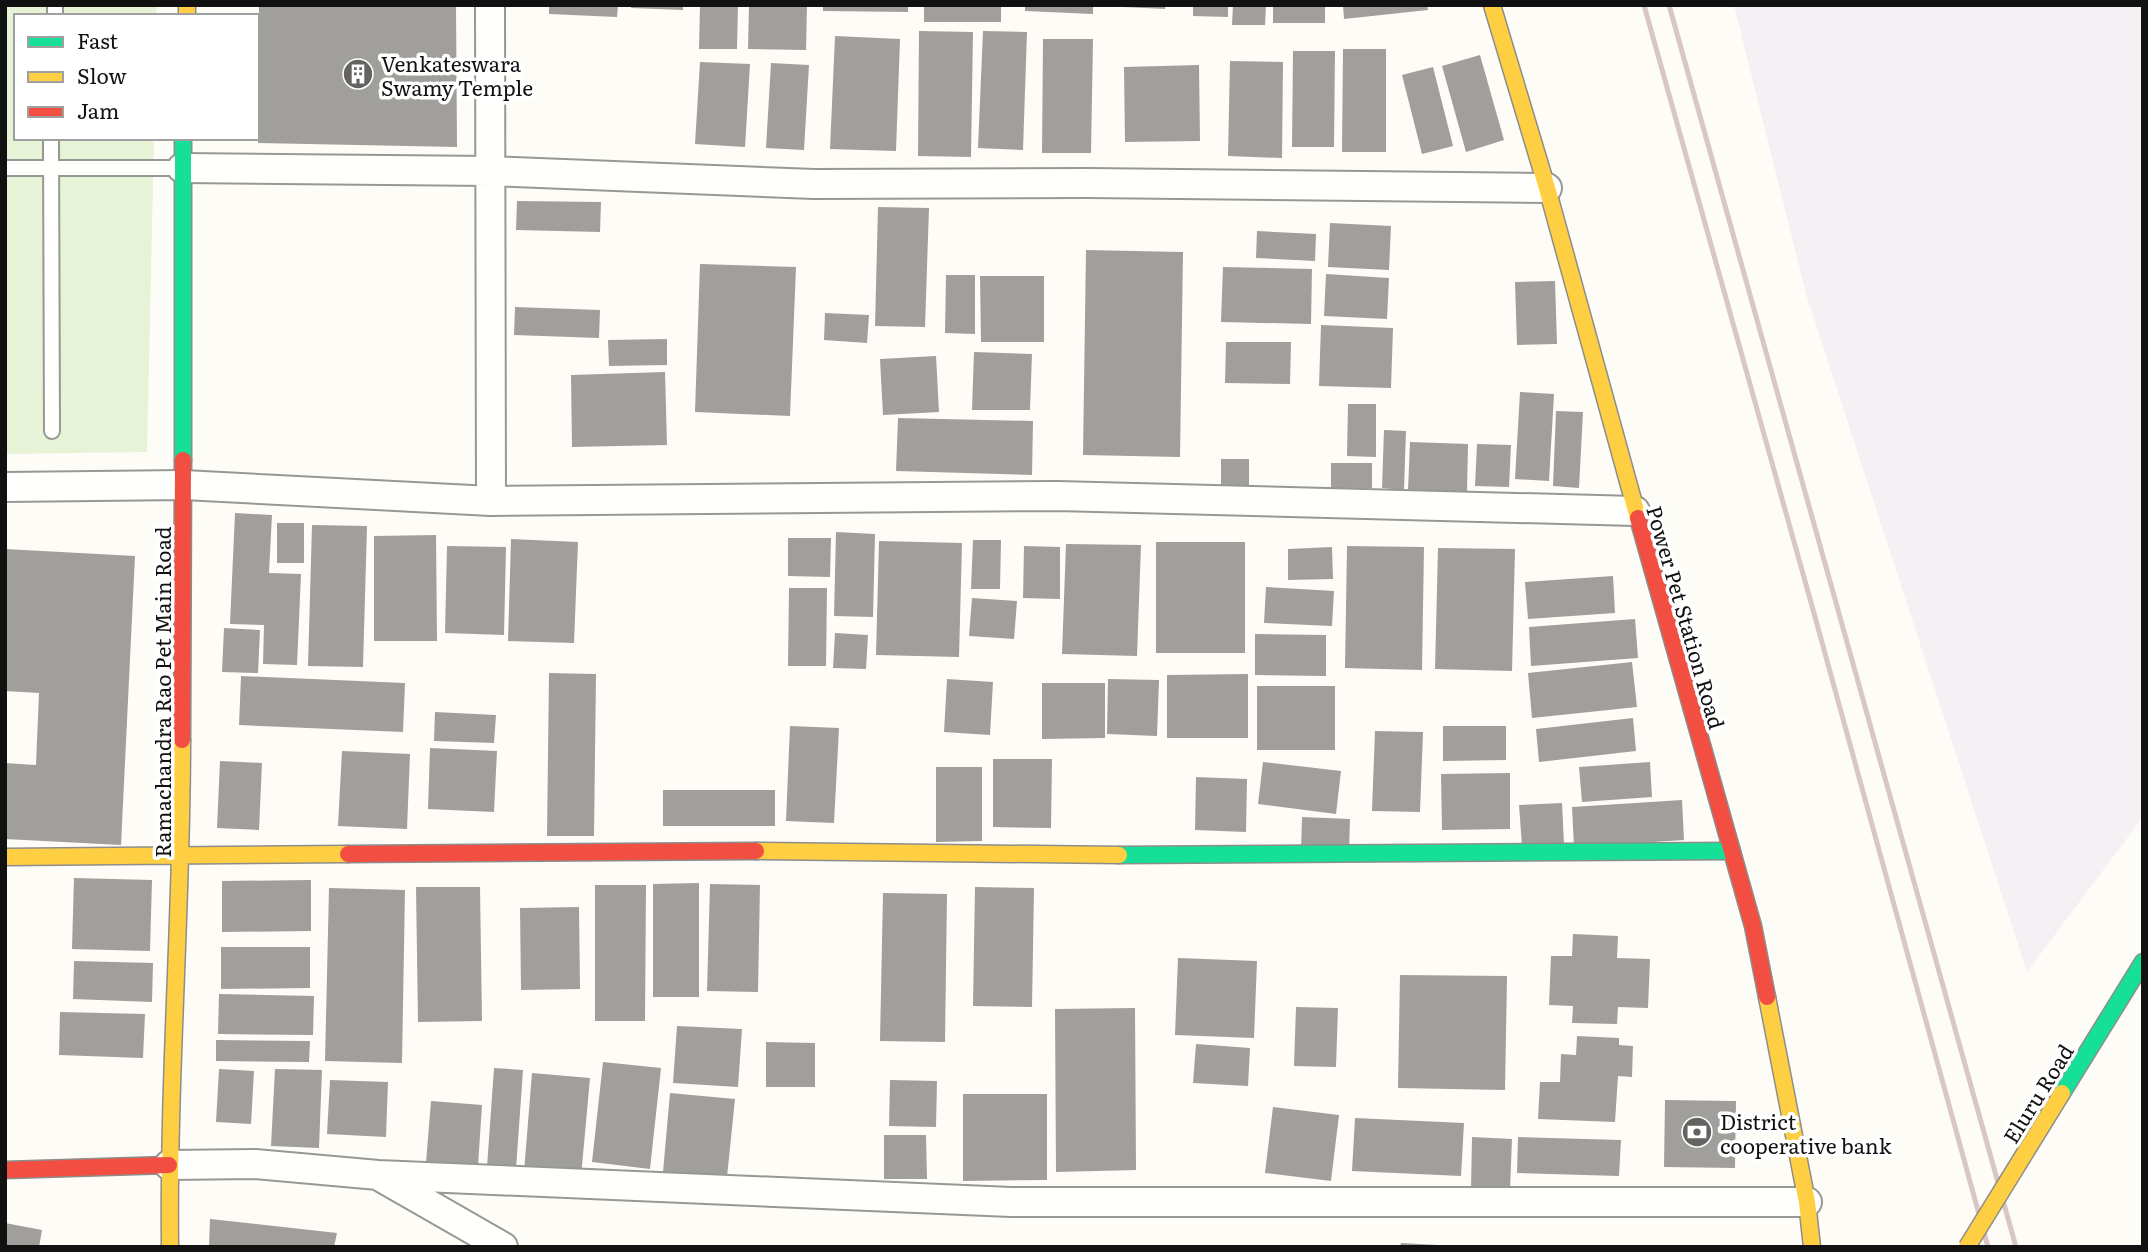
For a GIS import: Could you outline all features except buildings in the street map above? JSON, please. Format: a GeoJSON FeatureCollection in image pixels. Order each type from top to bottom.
{"type":"FeatureCollection","features":[{"type":"Feature","properties":{"kind":"street"},"geometry":{"type":"LineString","coordinates":[[490,5],[491,501]]}},
{"type":"Feature","properties":{"kind":"street","name":"Power Pet Station Road"},"geometry":{"type":"LineString","coordinates":[[1492,5],[1547,188],[1753,926],[1807,1202],[1811,1247]]}},
{"type":"Feature","properties":{"kind":"street","name":"Ramachandra Rao Pet Main Road"},"geometry":{"type":"LineString","coordinates":[[170,1247],[169,1165],[182,854],[183,140]]}},
{"type":"Feature","properties":{"kind":"street"},"geometry":{"type":"LineString","coordinates":[[182,168],[490,171],[814,184],[1088,183],[1547,188]]}},
{"type":"Feature","properties":{"kind":"street"},"geometry":{"type":"LineString","coordinates":[[5,486],[184,485],[491,501],[1057,496],[1635,510]]}},
{"type":"Feature","properties":{"kind":"street"},"geometry":{"type":"LineString","coordinates":[[5,857],[795,851],[1207,856],[1732,851]]}},
{"type":"Feature","properties":{"kind":"street","name":"Eluru Road"},"geometry":{"type":"LineString","coordinates":[[1968,1247],[2143,962]]}},
{"type":"Feature","properties":{"kind":"street"},"geometry":{"type":"LineString","coordinates":[[5,1170],[255,1164],[378,1175],[1011,1202],[1807,1202]]}},
{"type":"Feature","properties":{"kind":"street"},"geometry":{"type":"LineString","coordinates":[[378,1175],[503,1247]]}},
{"type":"Feature","properties":{"kind":"lane"},"geometry":{"type":"LineString","coordinates":[[51,140],[52,431]]}},
{"type":"Feature","properties":{"kind":"lane"},"geometry":{"type":"LineString","coordinates":[[5,168],[182,168]]}},
{"type":"Feature","properties":{"kind":"shaded area"},"geometry":{"type":"Polygon","coordinates":[[[1734,5],[2143,5],[2143,817],[2027,972],[1806,294],[1734,5]]]}},
{"type":"Feature","properties":{"kind":"green space"},"geometry":{"type":"Polygon","coordinates":[[[5,5],[157,5],[156,14],[14,14],[14,140],[154,140],[147,452],[5,454],[5,5]]]}},
{"type":"Feature","properties":{"kind":"railway"},"geometry":{"type":"LineString","coordinates":[[1644,5],[1988,1247]]}},
{"type":"Feature","properties":{"kind":"railway"},"geometry":{"type":"LineString","coordinates":[[1669,5],[2016,1247]]}},
{"type":"Feature","properties":{"kind":"traffic: fast"},"geometry":{"type":"LineString","coordinates":[[183,140],[183,460]]}},
{"type":"Feature","properties":{"kind":"traffic: fast"},"geometry":{"type":"LineString","coordinates":[[1119,855],[1732,851]]}},
{"type":"Feature","properties":{"kind":"traffic: fast"},"geometry":{"type":"LineString","coordinates":[[2062,1093],[2143,962]]}},
{"type":"Feature","properties":{"kind":"traffic: slow"},"geometry":{"type":"LineString","coordinates":[[187,5],[187,14]]}},
{"type":"Feature","properties":{"kind":"traffic: slow"},"geometry":{"type":"LineString","coordinates":[[1492,5],[1547,188],[1638,518]]}},
{"type":"Feature","properties":{"kind":"traffic: slow"},"geometry":{"type":"LineString","coordinates":[[170,1247],[182,740]]}},
{"type":"Feature","properties":{"kind":"traffic: slow"},"geometry":{"type":"LineString","coordinates":[[756,851],[1119,855]]}},
{"type":"Feature","properties":{"kind":"traffic: slow"},"geometry":{"type":"LineString","coordinates":[[5,857],[348,854]]}},
{"type":"Feature","properties":{"kind":"traffic: slow"},"geometry":{"type":"LineString","coordinates":[[1767,997],[1807,1202],[1812,1247]]}},
{"type":"Feature","properties":{"kind":"traffic: slow"},"geometry":{"type":"LineString","coordinates":[[1967,1247],[2062,1093]]}},
{"type":"Feature","properties":{"kind":"traffic: jam"},"geometry":{"type":"LineString","coordinates":[[182,740],[183,460]]}},
{"type":"Feature","properties":{"kind":"traffic: jam"},"geometry":{"type":"LineString","coordinates":[[1638,518],[1753,926],[1767,997]]}},
{"type":"Feature","properties":{"kind":"traffic: jam"},"geometry":{"type":"LineString","coordinates":[[348,854],[756,851]]}},
{"type":"Feature","properties":{"kind":"traffic: jam"},"geometry":{"type":"LineString","coordinates":[[5,1170],[169,1165]]}},
{"type":"Feature","properties":{"kind":"place","name":"Venkateswara Swamy Temple"},"geometry":{"type":"Point","coordinates":[358,74]}},
{"type":"Feature","properties":{"kind":"place","name":"District cooperative bank"},"geometry":{"type":"Point","coordinates":[1697,1132]}}]}
